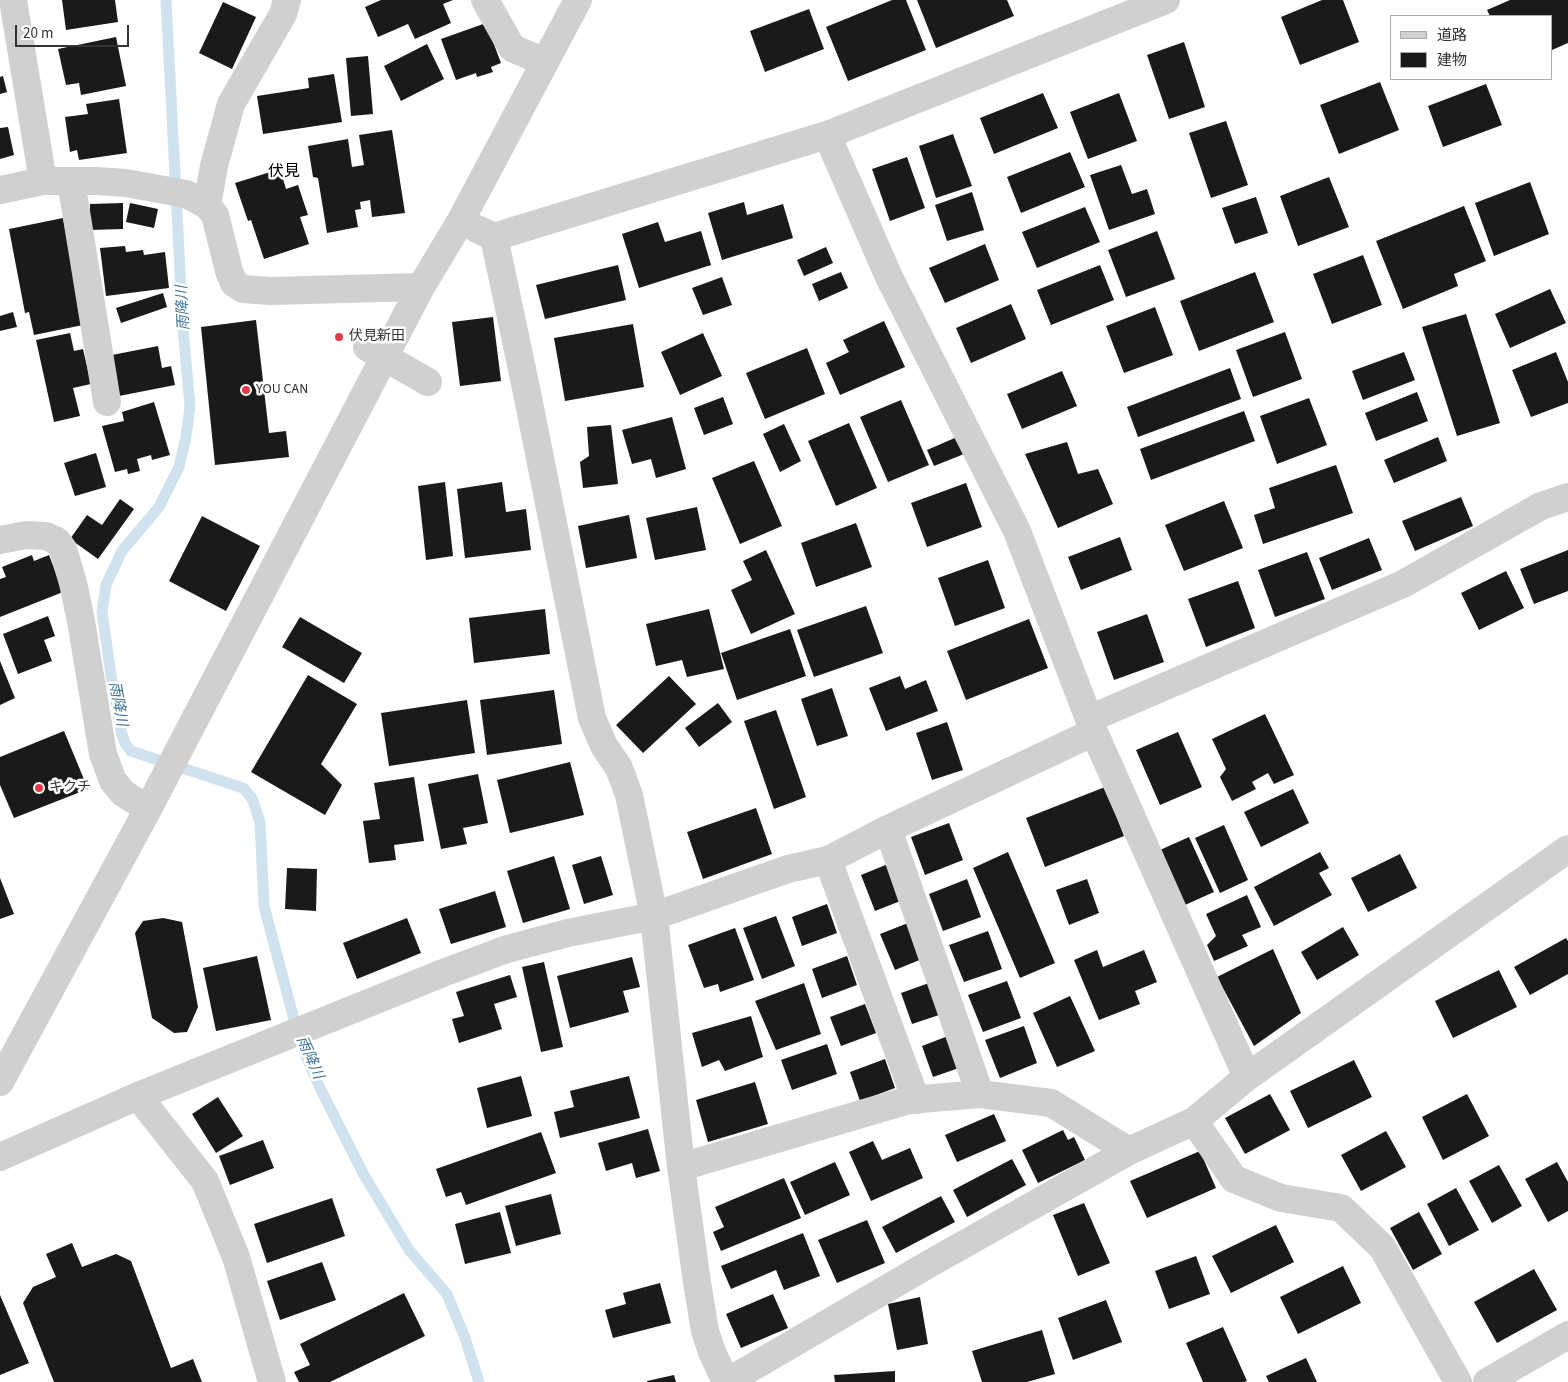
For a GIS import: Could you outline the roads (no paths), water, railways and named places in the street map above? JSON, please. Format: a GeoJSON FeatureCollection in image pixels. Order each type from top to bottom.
{"type":"FeatureCollection","features":[{"type":"Feature","properties":{"kind":"street"},"geometry":{"type":"LineString","coordinates":[[13,0],[43,181]]}},
{"type":"Feature","properties":{"kind":"street"},"geometry":{"type":"LineString","coordinates":[[207,205],[214,166],[231,104],[283,14],[287,0]]}},
{"type":"Feature","properties":{"kind":"street"},"geometry":{"type":"LineString","coordinates":[[485,0],[512,48],[545,62]]}},
{"type":"Feature","properties":{"kind":"street"},"geometry":{"type":"LineString","coordinates":[[0,1082],[148,808],[421,287],[460,222],[578,0]]}},
{"type":"Feature","properties":{"kind":"street"},"geometry":{"type":"LineString","coordinates":[[460,222],[494,237],[827,135],[1166,0]]}},
{"type":"Feature","properties":{"kind":"street"},"geometry":{"type":"LineString","coordinates":[[827,135],[890,277],[1017,531],[1091,726],[1247,1077]]}},
{"type":"Feature","properties":{"kind":"street"},"geometry":{"type":"LineString","coordinates":[[0,190],[43,181],[71,181],[126,183],[186,194],[207,205],[215,215],[229,271],[234,283],[243,289],[270,291],[421,287]]}},
{"type":"Feature","properties":{"kind":"street"},"geometry":{"type":"LineString","coordinates":[[71,181],[107,402]]}},
{"type":"Feature","properties":{"kind":"street"},"geometry":{"type":"LineString","coordinates":[[494,237],[592,718],[604,746],[619,768],[629,795],[654,916],[681,1167],[705,1330],[712,1352],[727,1382],[929,1264],[1129,1151],[1194,1121],[1247,1077],[1568,849]]}},
{"type":"Feature","properties":{"kind":"street"},"geometry":{"type":"LineString","coordinates":[[367,347],[428,382]]}},
{"type":"Feature","properties":{"kind":"street"},"geometry":{"type":"LineString","coordinates":[[0,1157],[138,1096],[507,949],[568,933],[654,916],[788,869],[828,860],[1091,726],[1403,584],[1541,506],[1568,497]]}},
{"type":"Feature","properties":{"kind":"street"},"geometry":{"type":"LineString","coordinates":[[0,540],[26,534],[46,536],[57,541],[63,549],[81,621],[103,754],[113,781],[123,794],[148,808]]}},
{"type":"Feature","properties":{"kind":"street"},"geometry":{"type":"LineString","coordinates":[[888,830],[980,1094]]}},
{"type":"Feature","properties":{"kind":"street"},"geometry":{"type":"LineString","coordinates":[[828,860],[916,1100]]}},
{"type":"Feature","properties":{"kind":"street"},"geometry":{"type":"LineString","coordinates":[[681,1167],[909,1100],[980,1094],[1051,1103],[1129,1151]]}},
{"type":"Feature","properties":{"kind":"street"},"geometry":{"type":"LineString","coordinates":[[138,1096],[204,1182],[236,1256],[272,1382]]}},
{"type":"Feature","properties":{"kind":"street"},"geometry":{"type":"LineString","coordinates":[[1194,1121],[1234,1179],[1281,1198],[1341,1208],[1382,1247],[1458,1382]]}},
{"type":"Feature","properties":{"kind":"street"},"geometry":{"type":"LineString","coordinates":[[1487,1382],[1568,1335]]}},
{"type":"Feature","properties":{"kind":"waterway","name":"雨降川"},"geometry":{"type":"LineString","coordinates":[[166,0],[183,329],[190,406],[186,437],[179,467],[159,507],[122,551],[106,585],[102,612],[121,731],[125,743],[131,751],[243,788],[252,798],[260,822],[264,906],[300,1042],[319,1086],[364,1175],[409,1250],[447,1294],[465,1338],[479,1382]]}},
{"type":"Feature","properties":{"kind":"place","name":"伏見新田"},"geometry":{"type":"Point","coordinates":[339,337]}},
{"type":"Feature","properties":{"kind":"place","name":"YOU CAN"},"geometry":{"type":"Point","coordinates":[246,390]}},
{"type":"Feature","properties":{"kind":"place","name":"キクチ"},"geometry":{"type":"Point","coordinates":[39,788]}},
{"type":"Feature","properties":{"kind":"district","name":"伏見"},"geometry":{"type":"Point","coordinates":[284,172]}}]}
